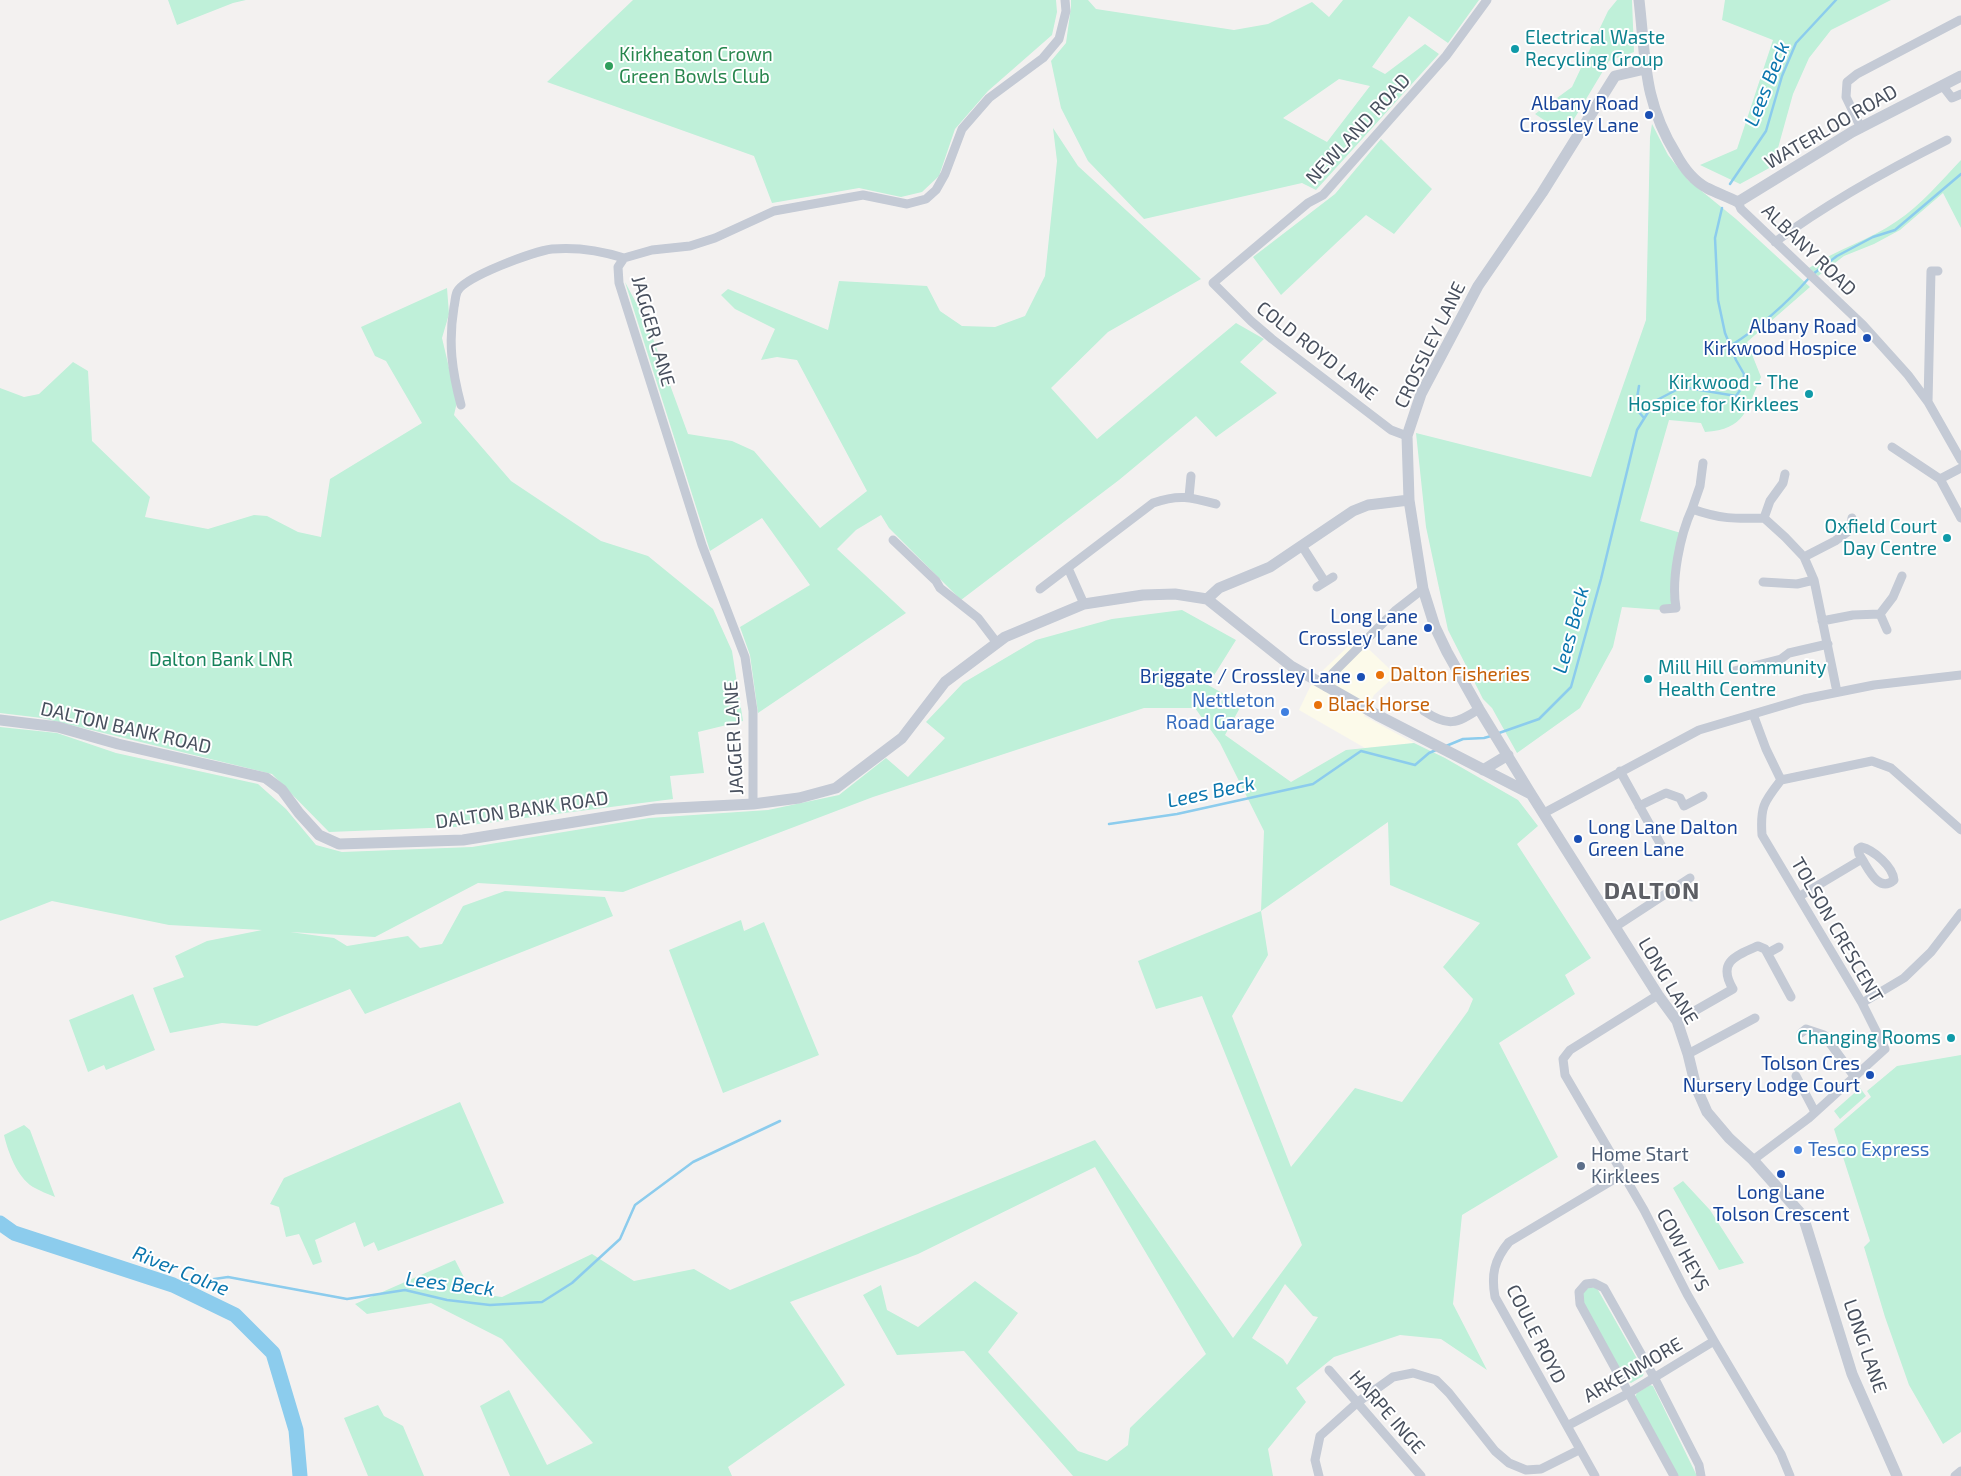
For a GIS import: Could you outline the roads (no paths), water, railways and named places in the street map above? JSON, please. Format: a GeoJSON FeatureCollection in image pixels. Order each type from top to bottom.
{"type":"FeatureCollection","features":[{"type":"Feature","properties":{"kind":"street","name":"JAGGER LANE"},"geometry":{"type":"LineString","coordinates":[[753,804],[753,711],[745,657],[702,545],[619,284],[618,267],[624,258],[652,250],[690,246],[715,238],[774,211],[863,195],[907,204],[926,199],[936,190],[945,174],[962,129],[989,98],[1043,58],[1059,39],[1066,11],[1065,0]]}},
{"type":"Feature","properties":{"kind":"street","name":"NEWLAND ROAD"},"geometry":{"type":"LineString","coordinates":[[1214,283],[1308,203],[1323,194],[1446,56],[1488,0]]}},
{"type":"Feature","properties":{"kind":"street","name":"ALBANY ROAD"},"geometry":{"type":"LineString","coordinates":[[1639,0],[1649,92],[1656,117],[1684,168],[1705,187],[1738,202],[1741,209],[1863,325],[1908,375],[1928,402],[1961,460]]}},
{"type":"Feature","properties":{"kind":"street"},"geometry":{"type":"LineString","coordinates":[[1861,128],[1846,97],[1847,82],[1857,74],[1960,20]]}},
{"type":"Feature","properties":{"kind":"street","name":"CROSSLEY LANE"},"geometry":{"type":"LineString","coordinates":[[1423,589],[1409,500],[1406,436],[1421,394],[1478,286],[1542,193],[1616,76],[1645,69]]}},
{"type":"Feature","properties":{"kind":"street","name":"WATERLOO ROAD"},"geometry":{"type":"LineString","coordinates":[[1738,202],[1861,128],[1961,76]]}},
{"type":"Feature","properties":{"kind":"street"},"geometry":{"type":"LineString","coordinates":[[1942,85],[1952,98],[1961,94]]}},
{"type":"Feature","properties":{"kind":"street"},"geometry":{"type":"LineString","coordinates":[[1775,242],[1809,216],[1846,194],[1947,140]]}},
{"type":"Feature","properties":{"kind":"street"},"geometry":{"type":"LineString","coordinates":[[461,405],[450,358],[452,320],[457,292],[462,286],[496,267],[552,249],[603,251],[624,258]]}},
{"type":"Feature","properties":{"kind":"street"},"geometry":{"type":"LineString","coordinates":[[1928,402],[1932,270],[1938,271]]}},
{"type":"Feature","properties":{"kind":"street","name":"COLD ROYD LANE"},"geometry":{"type":"LineString","coordinates":[[1214,283],[1251,321],[1272,339],[1391,430],[1406,436]]}},
{"type":"Feature","properties":{"kind":"street"},"geometry":{"type":"LineString","coordinates":[[1892,447],[1940,479],[1961,518]]}},
{"type":"Feature","properties":{"kind":"street"},"geometry":{"type":"LineString","coordinates":[[1664,610],[1676,608],[1677,567],[1684,526],[1700,486],[1703,462]]}},
{"type":"Feature","properties":{"kind":"street"},"geometry":{"type":"LineString","coordinates":[[1940,479],[1961,468]]}},
{"type":"Feature","properties":{"kind":"street"},"geometry":{"type":"LineString","coordinates":[[1764,518],[1770,501],[1783,483],[1785,474]]}},
{"type":"Feature","properties":{"kind":"street"},"geometry":{"type":"LineString","coordinates":[[1189,497],[1191,476]]}},
{"type":"Feature","properties":{"kind":"street"},"geometry":{"type":"LineString","coordinates":[[1040,590],[1153,503],[1168,498],[1189,497],[1216,504]]}},
{"type":"Feature","properties":{"kind":"street"},"geometry":{"type":"LineString","coordinates":[[1409,500],[1368,505],[1353,511],[1270,567],[1219,588],[1207,600],[1291,666],[1326,687],[1531,794]]}},
{"type":"Feature","properties":{"kind":"street"},"geometry":{"type":"LineString","coordinates":[[1692,509],[1712,516],[1729,519],[1764,518],[1786,537],[1804,557],[1814,580],[1837,692]]}},
{"type":"Feature","properties":{"kind":"street"},"geometry":{"type":"LineString","coordinates":[[1804,557],[1835,541],[1850,530],[1852,518]]}},
{"type":"Feature","properties":{"kind":"street"},"geometry":{"type":"LineString","coordinates":[[893,540],[936,581],[940,588],[978,618],[997,643]]}},
{"type":"Feature","properties":{"kind":"street"},"geometry":{"type":"LineString","coordinates":[[1302,546],[1325,582]]}},
{"type":"Feature","properties":{"kind":"street"},"geometry":{"type":"LineString","coordinates":[[1068,568],[1084,604]]}},
{"type":"Feature","properties":{"kind":"street"},"geometry":{"type":"LineString","coordinates":[[1880,614],[1892,597],[1902,576]]}},
{"type":"Feature","properties":{"kind":"street"},"geometry":{"type":"LineString","coordinates":[[1763,582],[1797,584],[1814,580]]}},
{"type":"Feature","properties":{"kind":"street"},"geometry":{"type":"LineString","coordinates":[[1326,687],[1333,673],[1396,610],[1423,589]]}},
{"type":"Feature","properties":{"kind":"street","name":"LONG LANE"},"geometry":{"type":"LineString","coordinates":[[1423,589],[1435,627],[1479,709],[1658,995],[1677,1021],[1696,1087],[1707,1112],[1728,1138],[1753,1160],[1803,1216],[1852,1374],[1897,1476]]}},
{"type":"Feature","properties":{"kind":"street","name":"DALTON BANK ROAD"},"geometry":{"type":"LineString","coordinates":[[0,720],[58,727],[118,744],[266,778],[282,790],[319,836],[339,844],[463,840],[655,809],[753,804],[799,798],[836,788],[902,738],[945,682],[1005,637],[1084,604],[1144,595],[1175,594],[1207,600]]}},
{"type":"Feature","properties":{"kind":"street"},"geometry":{"type":"LineString","coordinates":[[1822,621],[1853,615],[1880,614]]}},
{"type":"Feature","properties":{"kind":"street"},"geometry":{"type":"LineString","coordinates":[[1880,614],[1887,630]]}},
{"type":"Feature","properties":{"kind":"street"},"geometry":{"type":"LineString","coordinates":[[1734,671],[1781,659],[1789,653],[1828,644]]}},
{"type":"Feature","properties":{"kind":"street"},"geometry":{"type":"LineString","coordinates":[[1544,813],[1699,730],[1804,699],[1837,692],[1883,684],[1961,675]]}},
{"type":"Feature","properties":{"kind":"street"},"geometry":{"type":"LineString","coordinates":[[1424,711],[1438,720],[1449,723],[1463,720],[1479,709]]}},
{"type":"Feature","properties":{"kind":"street"},"geometry":{"type":"LineString","coordinates":[[1753,714],[1766,749],[1781,780],[1872,761],[1891,768],[1961,830]]}},
{"type":"Feature","properties":{"kind":"street"},"geometry":{"type":"LineString","coordinates":[[1483,770],[1505,751]]}},
{"type":"Feature","properties":{"kind":"street"},"geometry":{"type":"LineString","coordinates":[[1620,771],[1661,845]]}},
{"type":"Feature","properties":{"kind":"street","name":"TOLSON CRESCENT"},"geometry":{"type":"LineString","coordinates":[[1753,1160],[1815,1112],[1885,1049],[1862,1003],[1762,835],[1761,815],[1767,798],[1781,780]]}},
{"type":"Feature","properties":{"kind":"street"},"geometry":{"type":"LineString","coordinates":[[1639,806],[1666,793],[1680,798],[1684,806],[1703,796]]}},
{"type":"Feature","properties":{"kind":"street"},"geometry":{"type":"LineString","coordinates":[[1861,846],[1868,848],[1892,870],[1894,880],[1890,884],[1884,885],[1878,882],[1862,859],[1858,854],[1858,849],[1861,846]]}},
{"type":"Feature","properties":{"kind":"street"},"geometry":{"type":"LineString","coordinates":[[1800,896],[1862,859]]}},
{"type":"Feature","properties":{"kind":"street"},"geometry":{"type":"LineString","coordinates":[[1615,927],[1686,881],[1692,897]]}},
{"type":"Feature","properties":{"kind":"street"},"geometry":{"type":"LineString","coordinates":[[1862,1003],[1904,978],[1931,952],[1961,913]]}},
{"type":"Feature","properties":{"kind":"street"},"geometry":{"type":"LineString","coordinates":[[1677,1021],[1733,989],[1726,978],[1726,967],[1733,958],[1758,946],[1766,948],[1790,997]]}},
{"type":"Feature","properties":{"kind":"street"},"geometry":{"type":"LineString","coordinates":[[1768,953],[1778,947]]}},
{"type":"Feature","properties":{"kind":"street","name":"COW HEYS"},"geometry":{"type":"LineString","coordinates":[[1658,995],[1570,1050],[1563,1059],[1565,1075],[1623,1174],[1714,1341],[1781,1454],[1790,1476]]}},
{"type":"Feature","properties":{"kind":"street"},"geometry":{"type":"LineString","coordinates":[[1688,1054],[1755,1018]]}},
{"type":"Feature","properties":{"kind":"street"},"geometry":{"type":"LineString","coordinates":[[1800,1033],[1806,1029],[1824,1035],[1854,1076]]}},
{"type":"Feature","properties":{"kind":"street"},"geometry":{"type":"LineString","coordinates":[[1796,1076],[1802,1097],[1815,1112]]}},
{"type":"Feature","properties":{"kind":"street","name":"COULE ROYD"},"geometry":{"type":"LineString","coordinates":[[1595,1476],[1495,1297],[1492,1280],[1501,1251],[1509,1242],[1623,1174]]}},
{"type":"Feature","properties":{"kind":"street"},"geometry":{"type":"LineString","coordinates":[[1674,1476],[1580,1304],[1579,1292],[1586,1284],[1594,1283],[1604,1288],[1654,1377],[1699,1465],[1701,1476]]}},
{"type":"Feature","properties":{"kind":"street","name":"ARKENMORE"},"geometry":{"type":"LineString","coordinates":[[1567,1426],[1629,1393],[1714,1341]]}},
{"type":"Feature","properties":{"kind":"street","name":"HARPE INGE"},"geometry":{"type":"LineString","coordinates":[[1329,1370],[1421,1476]]}},
{"type":"Feature","properties":{"kind":"street"},"geometry":{"type":"LineString","coordinates":[[1319,1476],[1315,1460],[1320,1436],[1358,1402],[1393,1377],[1413,1373],[1436,1380],[1449,1393],[1495,1451],[1509,1462],[1526,1470],[1541,1468],[1579,1450]]}},
{"type":"Feature","properties":{"kind":"street"},"geometry":{"type":"LineString","coordinates":[[1955,1476],[1961,1471]]}},
{"type":"Feature","properties":{"kind":"waterway","name":"Lees Beck"},"geometry":{"type":"LineString","coordinates":[[1730,184],[1766,131],[1782,76],[1796,43],[1836,0]]}},
{"type":"Feature","properties":{"kind":"waterway"},"geometry":{"type":"LineString","coordinates":[[1813,274],[1837,256],[1873,237],[1895,230],[1961,174]]}},
{"type":"Feature","properties":{"kind":"waterway","name":"Lees Beck"},"geometry":{"type":"LineString","coordinates":[[1499,733],[1539,719],[1571,687],[1601,579],[1637,430],[1655,401],[1682,387],[1736,396],[1743,386],[1744,374],[1725,333],[1718,300],[1715,238],[1722,208]]}},
{"type":"Feature","properties":{"kind":"waterway"},"geometry":{"type":"LineString","coordinates":[[1730,346],[1772,315],[1809,278]]}},
{"type":"Feature","properties":{"kind":"waterway"},"geometry":{"type":"LineString","coordinates":[[1639,386],[1637,398],[1638,411],[1644,418]]}},
{"type":"Feature","properties":{"kind":"waterway","name":"Lees Beck"},"geometry":{"type":"LineString","coordinates":[[1446,746],[1463,739],[1491,736]]}},
{"type":"Feature","properties":{"kind":"waterway","name":"Lees Beck"},"geometry":{"type":"LineString","coordinates":[[1109,824],[1177,814],[1313,784],[1361,751],[1415,765],[1429,753],[1436,750]]}},
{"type":"Feature","properties":{"kind":"waterway","name":"Lees Beck"},"geometry":{"type":"LineString","coordinates":[[173,1285],[228,1277],[347,1299],[405,1290],[447,1300],[490,1305],[542,1302],[572,1283],[620,1239],[635,1205],[693,1162],[780,1121]]}},
{"type":"Feature","properties":{"kind":"waterway","name":"River Colne"},"geometry":{"type":"LineString","coordinates":[[0,1223],[14,1233],[173,1285],[235,1315],[273,1353],[296,1430],[300,1476]]}},
{"type":"Feature","properties":{"kind":"place","name":"Electrical Waste Recycling Group"},"geometry":{"type":"Point","coordinates":[1515,49]}},
{"type":"Feature","properties":{"kind":"place","name":"Kirkheaton Crown Green Bowls Club"},"geometry":{"type":"Point","coordinates":[609,66]}},
{"type":"Feature","properties":{"kind":"place","name":"Albany Road Crossley Lane"},"geometry":{"type":"Point","coordinates":[1649,115]}},
{"type":"Feature","properties":{"kind":"place","name":"Albany Road Kirkwood Hospice"},"geometry":{"type":"Point","coordinates":[1867,338]}},
{"type":"Feature","properties":{"kind":"place","name":"Kirkwood - The Hospice for Kirklees"},"geometry":{"type":"Point","coordinates":[1809,394]}},
{"type":"Feature","properties":{"kind":"place","name":"Oxfield Court Day Centre"},"geometry":{"type":"Point","coordinates":[1947,538]}},
{"type":"Feature","properties":{"kind":"place","name":"Long Lane Crossley Lane"},"geometry":{"type":"Point","coordinates":[1428,628]}},
{"type":"Feature","properties":{"kind":"place","name":"Dalton Fisheries"},"geometry":{"type":"Point","coordinates":[1380,675]}},
{"type":"Feature","properties":{"kind":"place","name":"Briggate / Crossley Lane"},"geometry":{"type":"Point","coordinates":[1361,677]}},
{"type":"Feature","properties":{"kind":"place","name":"Mill Hill Community Health Centre"},"geometry":{"type":"Point","coordinates":[1648,679]}},
{"type":"Feature","properties":{"kind":"place","name":"Black Horse"},"geometry":{"type":"Point","coordinates":[1318,705]}},
{"type":"Feature","properties":{"kind":"place","name":"Nettleton Road Garage"},"geometry":{"type":"Point","coordinates":[1285,712]}},
{"type":"Feature","properties":{"kind":"place","name":"Long Lane Dalton Green Lane"},"geometry":{"type":"Point","coordinates":[1578,839]}},
{"type":"Feature","properties":{"kind":"place","name":"Changing Rooms"},"geometry":{"type":"Point","coordinates":[1951,1038]}},
{"type":"Feature","properties":{"kind":"place","name":"Tolson Cres Nursery Lodge Court"},"geometry":{"type":"Point","coordinates":[1870,1075]}},
{"type":"Feature","properties":{"kind":"place","name":"Tesco Express"},"geometry":{"type":"Point","coordinates":[1798,1150]}},
{"type":"Feature","properties":{"kind":"place","name":"Home Start Kirklees"},"geometry":{"type":"Point","coordinates":[1581,1166]}},
{"type":"Feature","properties":{"kind":"place","name":"Long Lane Tolson Crescent"},"geometry":{"type":"Point","coordinates":[1781,1174]}},
{"type":"Feature","properties":{"kind":"district","name":"DALTON"},"geometry":{"type":"Point","coordinates":[1652,891]}},
{"type":"Feature","properties":{"kind":"park label","name":"Dalton Bank LNR"},"geometry":{"type":"Point","coordinates":[221,660]}}]}
